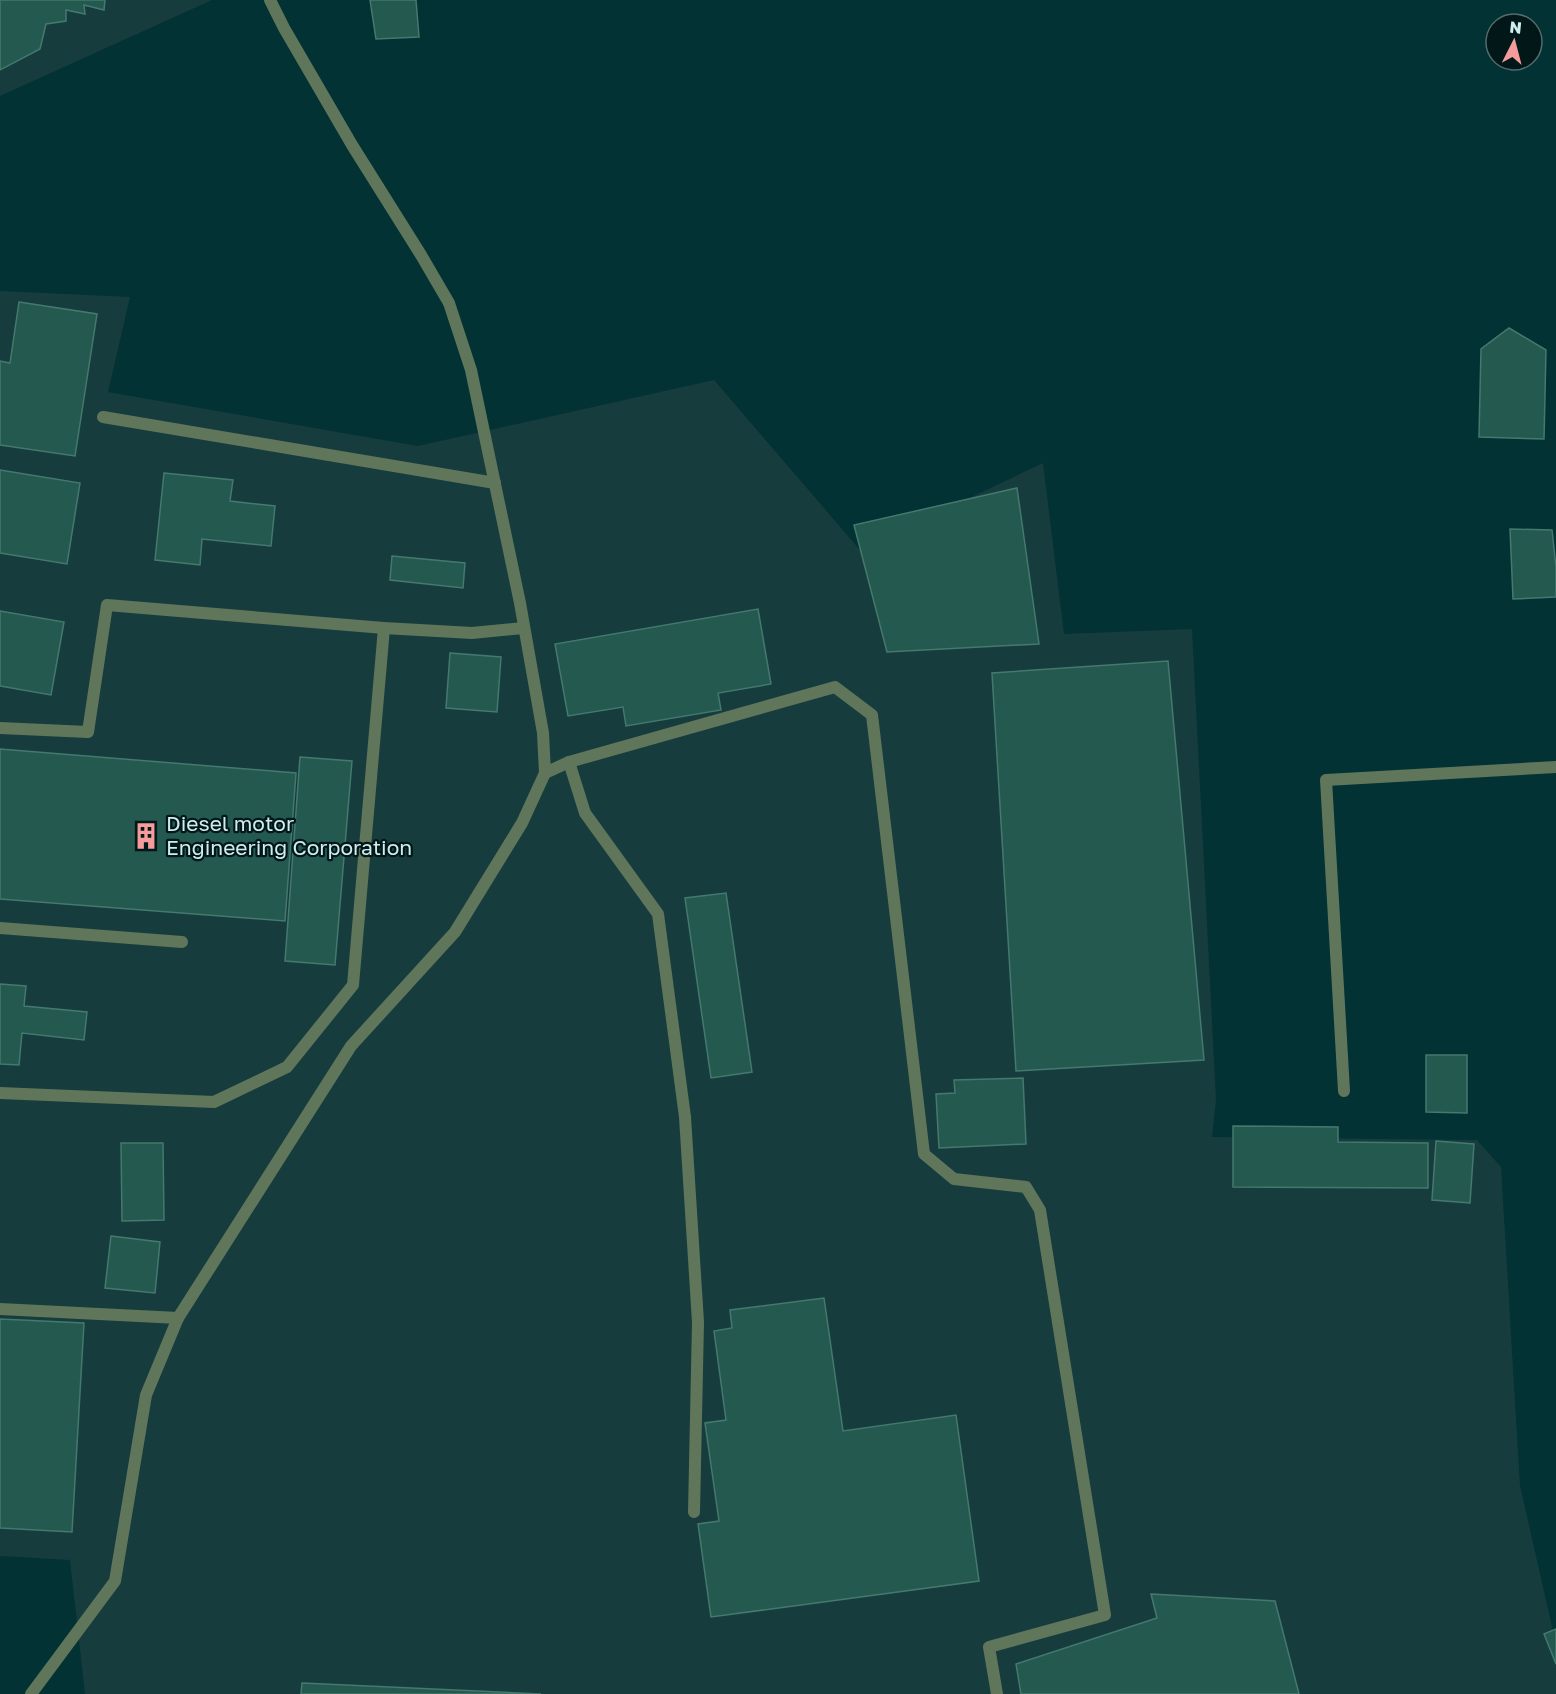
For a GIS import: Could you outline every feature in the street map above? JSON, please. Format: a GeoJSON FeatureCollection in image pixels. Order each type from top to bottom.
{"type":"FeatureCollection","features":[{"type":"Feature","properties":{"kind":"street"},"geometry":{"type":"LineString","coordinates":[[31,1694],[115,1581],[146,1395],[178,1318],[351,1046],[455,932],[522,823],[545,773],[543,733],[520,603],[471,370],[449,303],[352,145],[270,0]]}},
{"type":"Feature","properties":{"kind":"street"},"geometry":{"type":"LineString","coordinates":[[104,417],[495,483]]}},
{"type":"Feature","properties":{"kind":"street"},"geometry":{"type":"LineString","coordinates":[[0,728],[88,732],[107,605],[472,633],[523,628]]}},
{"type":"Feature","properties":{"kind":"street"},"geometry":{"type":"LineString","coordinates":[[0,1093],[214,1102],[287,1067],[353,985],[384,628]]}},
{"type":"Feature","properties":{"kind":"street"},"geometry":{"type":"LineString","coordinates":[[545,773],[568,762],[835,687],[872,715],[924,1154],[954,1179],[1026,1187],[1040,1210],[1105,1616],[989,1647],[997,1694]]}},
{"type":"Feature","properties":{"kind":"street"},"geometry":{"type":"LineString","coordinates":[[568,762],[585,813],[658,914],[685,1117],[698,1322],[694,1512]]}},
{"type":"Feature","properties":{"kind":"street"},"geometry":{"type":"LineString","coordinates":[[1344,1091],[1326,780],[1556,767]]}},
{"type":"Feature","properties":{"kind":"street"},"geometry":{"type":"LineString","coordinates":[[0,928],[182,942]]}},
{"type":"Feature","properties":{"kind":"street"},"geometry":{"type":"LineString","coordinates":[[0,1309],[178,1318]]}},
{"type":"Feature","properties":{"kind":"shaded area"},"geometry":{"type":"Polygon","coordinates":[[[0,0],[212,0],[0,96],[0,0]]]}},
{"type":"Feature","properties":{"kind":"shaded area"},"geometry":{"type":"Polygon","coordinates":[[[0,291],[130,297],[108,392],[418,446],[714,380],[860,550],[1043,463],[1064,634],[1192,629],[1216,1100],[1212,1137],[1477,1140],[1501,1167],[1520,1486],[1556,1644],[1556,1694],[85,1694],[70,1560],[0,1556],[0,291]]]}},
{"type":"Feature","properties":{"kind":"building"},"geometry":{"type":"Polygon","coordinates":[[[0,0],[105,0],[104,10],[84,5],[85,14],[66,10],[66,21],[46,24],[40,49],[0,70],[0,0]]]}},
{"type":"Feature","properties":{"kind":"building"},"geometry":{"type":"Polygon","coordinates":[[[370,0],[416,0],[419,37],[376,39],[370,0]]]}},
{"type":"Feature","properties":{"kind":"building"},"geometry":{"type":"Polygon","coordinates":[[[19,302],[97,314],[75,456],[0,445],[0,361],[10,363],[19,302]]]}},
{"type":"Feature","properties":{"kind":"building"},"geometry":{"type":"Polygon","coordinates":[[[1509,328],[1546,350],[1544,439],[1479,437],[1481,349],[1509,328]]]}},
{"type":"Feature","properties":{"kind":"building"},"geometry":{"type":"Polygon","coordinates":[[[0,470],[80,483],[67,564],[0,553],[0,470]]]}},
{"type":"Feature","properties":{"kind":"building"},"geometry":{"type":"Polygon","coordinates":[[[164,473],[233,480],[230,501],[275,506],[271,546],[202,539],[200,565],[155,560],[164,473]]]}},
{"type":"Feature","properties":{"kind":"building"},"geometry":{"type":"Polygon","coordinates":[[[1017,488],[1039,644],[887,652],[854,525],[1017,488]]]}},
{"type":"Feature","properties":{"kind":"building"},"geometry":{"type":"Polygon","coordinates":[[[1510,529],[1552,530],[1556,597],[1513,599],[1510,529]]]}},
{"type":"Feature","properties":{"kind":"building"},"geometry":{"type":"Polygon","coordinates":[[[392,556],[465,563],[463,588],[390,580],[392,556]]]}},
{"type":"Feature","properties":{"kind":"building"},"geometry":{"type":"Polygon","coordinates":[[[758,609],[771,684],[718,693],[721,710],[626,726],[623,707],[568,716],[555,644],[758,609]]]}},
{"type":"Feature","properties":{"kind":"building"},"geometry":{"type":"Polygon","coordinates":[[[0,611],[64,622],[51,695],[0,686],[0,611]]]}},
{"type":"Feature","properties":{"kind":"building"},"geometry":{"type":"Polygon","coordinates":[[[450,653],[501,657],[497,712],[446,708],[450,653]]]}},
{"type":"Feature","properties":{"kind":"building"},"geometry":{"type":"Polygon","coordinates":[[[1168,661],[1204,1060],[1016,1071],[992,673],[1168,661]]]}},
{"type":"Feature","properties":{"kind":"building","name":"Diesel motor Engineering Corporation"},"geometry":{"type":"Polygon","coordinates":[[[0,749],[296,773],[285,921],[0,899],[0,749]]]}},
{"type":"Feature","properties":{"kind":"building"},"geometry":{"type":"Polygon","coordinates":[[[300,757],[352,761],[335,965],[285,961],[300,757]]]}},
{"type":"Feature","properties":{"kind":"building"},"geometry":{"type":"Polygon","coordinates":[[[726,893],[752,1072],[711,1078],[685,898],[726,893]]]}},
{"type":"Feature","properties":{"kind":"building"},"geometry":{"type":"Polygon","coordinates":[[[0,984],[26,986],[24,1006],[87,1012],[84,1040],[22,1033],[19,1065],[0,1064],[0,984]]]}},
{"type":"Feature","properties":{"kind":"building"},"geometry":{"type":"Polygon","coordinates":[[[1426,1055],[1467,1055],[1467,1113],[1426,1112],[1426,1055]]]}},
{"type":"Feature","properties":{"kind":"building"},"geometry":{"type":"Polygon","coordinates":[[[1023,1078],[1026,1144],[939,1148],[936,1094],[955,1093],[954,1080],[1023,1078]]]}},
{"type":"Feature","properties":{"kind":"building"},"geometry":{"type":"Polygon","coordinates":[[[1233,1126],[1338,1127],[1338,1142],[1428,1143],[1428,1188],[1233,1187],[1233,1126]]]}},
{"type":"Feature","properties":{"kind":"building"},"geometry":{"type":"Polygon","coordinates":[[[1436,1141],[1474,1144],[1470,1203],[1432,1200],[1436,1141]]]}},
{"type":"Feature","properties":{"kind":"building"},"geometry":{"type":"Polygon","coordinates":[[[121,1143],[163,1143],[164,1220],[122,1221],[121,1143]]]}},
{"type":"Feature","properties":{"kind":"building"},"geometry":{"type":"Polygon","coordinates":[[[111,1236],[160,1242],[155,1293],[105,1288],[111,1236]]]}},
{"type":"Feature","properties":{"kind":"building"},"geometry":{"type":"Polygon","coordinates":[[[824,1298],[843,1431],[956,1415],[979,1581],[711,1617],[698,1524],[719,1521],[705,1423],[726,1420],[714,1331],[732,1328],[730,1310],[824,1298]]]}},
{"type":"Feature","properties":{"kind":"building"},"geometry":{"type":"Polygon","coordinates":[[[0,1319],[84,1323],[72,1532],[0,1528],[0,1319]]]}},
{"type":"Feature","properties":{"kind":"building"},"geometry":{"type":"Polygon","coordinates":[[[1151,1594],[1275,1601],[1299,1694],[1021,1694],[1016,1664],[1157,1618],[1151,1594]]]}},
{"type":"Feature","properties":{"kind":"building"},"geometry":{"type":"Polygon","coordinates":[[[1556,1629],[1556,1664],[1544,1634],[1556,1629]]]}},
{"type":"Feature","properties":{"kind":"building"},"geometry":{"type":"Polygon","coordinates":[[[302,1683],[541,1694],[301,1694],[302,1683]]]}},
{"type":"Feature","properties":{"kind":"place","name":"Diesel motor Engineering Corporation"},"geometry":{"type":"Point","coordinates":[146,836]}}]}
